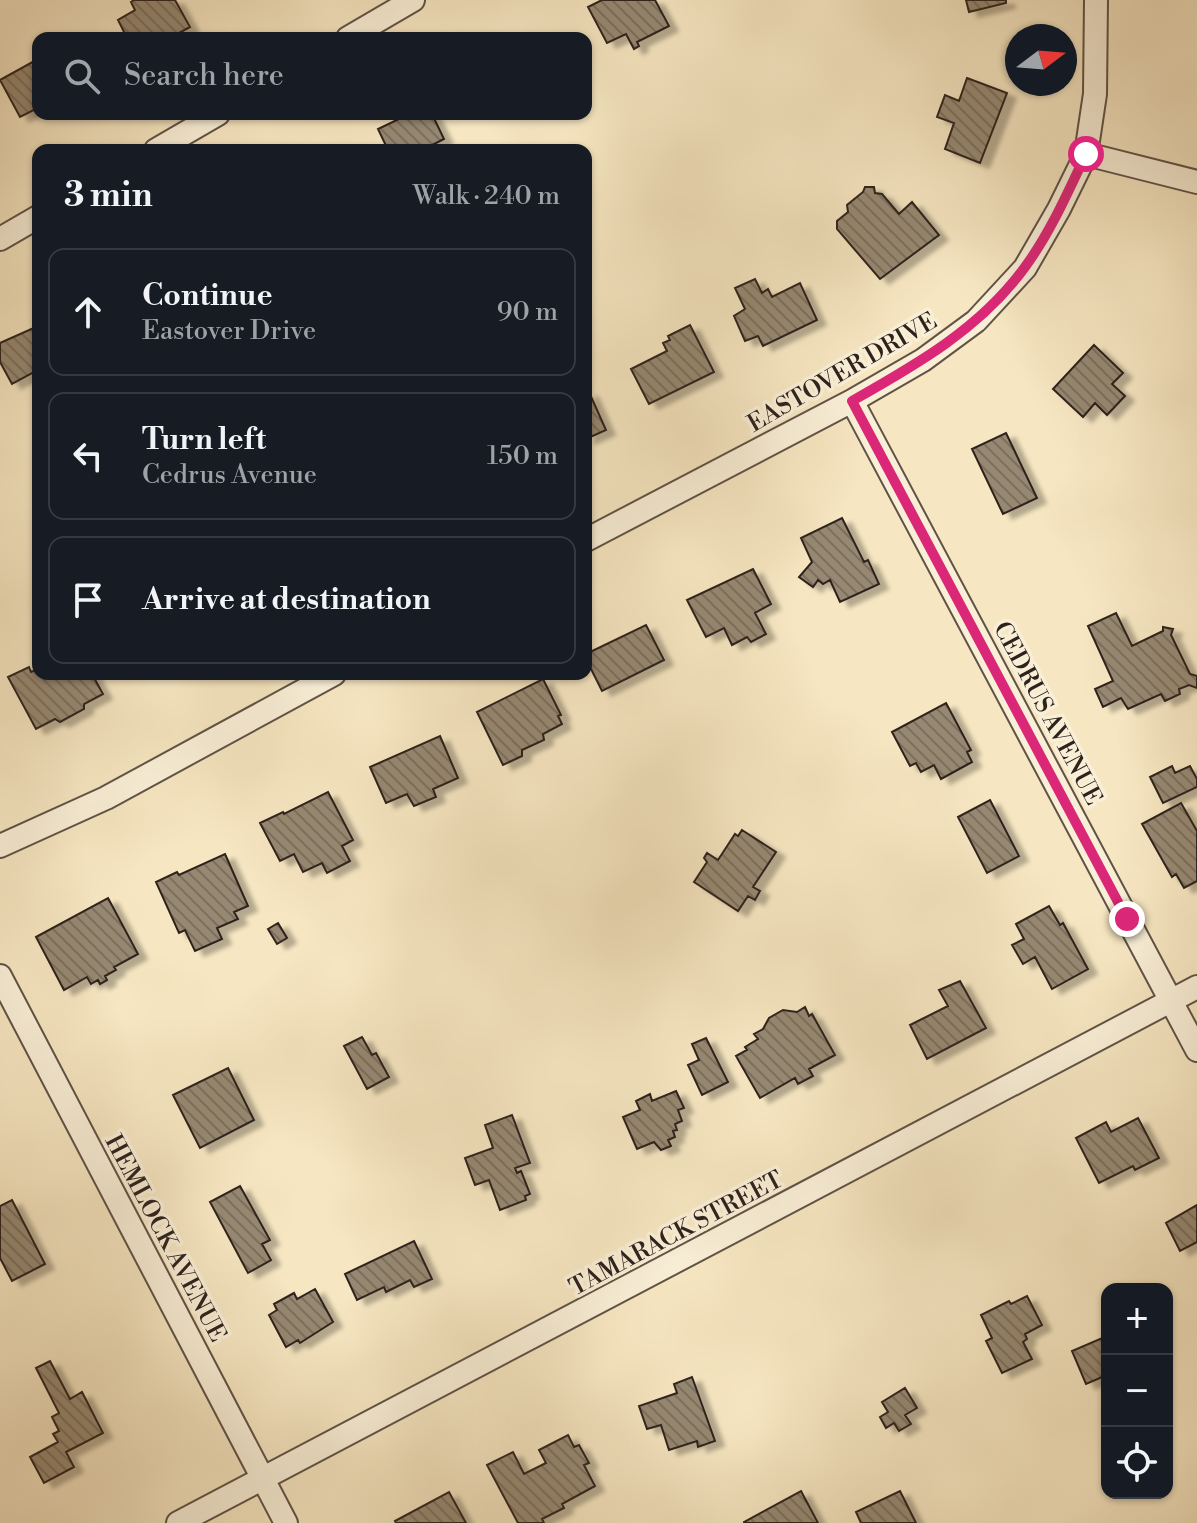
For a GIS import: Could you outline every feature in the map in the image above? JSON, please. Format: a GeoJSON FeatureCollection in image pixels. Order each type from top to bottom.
{"type":"FeatureCollection","features":[{"type":"Feature","properties":{"kind":"street"},"geometry":{"type":"LineString","coordinates":[[358,32],[413,0]]}},
{"type":"Feature","properties":{"kind":"street","name":"EASTOVER DRIVE"},"geometry":{"type":"LineString","coordinates":[[592,537],[852,401],[923,360],[976,321],[1025,268],[1086,154],[1095,94],[1096,0]]}},
{"type":"Feature","properties":{"kind":"street"},"geometry":{"type":"LineString","coordinates":[[168,144],[208,120]]}},
{"type":"Feature","properties":{"kind":"street"},"geometry":{"type":"LineString","coordinates":[[1086,154],[1197,182]]}},
{"type":"Feature","properties":{"kind":"street"},"geometry":{"type":"LineString","coordinates":[[0,239],[32,220]]}},
{"type":"Feature","properties":{"kind":"street","name":"CEDRUS AVENUE"},"geometry":{"type":"LineString","coordinates":[[852,401],[1197,1050]]}},
{"type":"Feature","properties":{"kind":"street"},"geometry":{"type":"LineString","coordinates":[[0,846],[106,798],[323,680]]}},
{"type":"Feature","properties":{"kind":"street","name":"HEMLOCK AVENUE"},"geometry":{"type":"LineString","coordinates":[[0,976],[286,1523]]}},
{"type":"Feature","properties":{"kind":"street","name":"TAMARACK STREET"},"geometry":{"type":"LineString","coordinates":[[178,1523],[1197,987]]}},
{"type":"Feature","properties":{"kind":"building"},"geometry":{"type":"Polygon","coordinates":[[[175,0],[190,27],[181,32],[124,32],[118,20],[135,10],[131,2],[175,0]]]}},
{"type":"Feature","properties":{"kind":"building"},"geometry":{"type":"Polygon","coordinates":[[[602,0],[655,0],[669,26],[637,42],[639,46],[634,49],[626,34],[607,43],[588,7],[602,0]]]}},
{"type":"Feature","properties":{"kind":"building"},"geometry":{"type":"Polygon","coordinates":[[[966,0],[1006,0],[1006,3],[969,12],[966,0]]]}},
{"type":"Feature","properties":{"kind":"building"},"geometry":{"type":"Polygon","coordinates":[[[32,62],[32,111],[20,117],[0,80],[32,62]]]}},
{"type":"Feature","properties":{"kind":"building"},"geometry":{"type":"Polygon","coordinates":[[[967,78],[1005,92],[980,163],[945,149],[954,123],[937,117],[945,95],[959,101],[967,78]]]}},
{"type":"Feature","properties":{"kind":"building"},"geometry":{"type":"Polygon","coordinates":[[[397,120],[435,120],[444,139],[434,144],[385,144],[378,129],[397,120]]]}},
{"type":"Feature","properties":{"kind":"building"},"geometry":{"type":"Polygon","coordinates":[[[865,187],[874,187],[875,193],[882,194],[899,214],[912,202],[939,235],[880,279],[837,229],[837,221],[848,212],[847,205],[865,187]]]}},
{"type":"Feature","properties":{"kind":"building"},"geometry":{"type":"Polygon","coordinates":[[[755,279],[762,293],[768,289],[772,297],[800,283],[817,320],[763,346],[758,336],[745,341],[734,316],[745,309],[735,288],[755,279]]]}},
{"type":"Feature","properties":{"kind":"building"},"geometry":{"type":"Polygon","coordinates":[[[690,325],[714,372],[649,404],[631,369],[667,351],[663,343],[670,340],[668,336],[690,325]]]}},
{"type":"Feature","properties":{"kind":"building"},"geometry":{"type":"Polygon","coordinates":[[[32,329],[32,373],[12,384],[0,362],[0,343],[32,329]]]}},
{"type":"Feature","properties":{"kind":"building"},"geometry":{"type":"Polygon","coordinates":[[[1094,345],[1123,373],[1112,384],[1125,396],[1107,415],[1095,403],[1083,417],[1053,389],[1094,345]]]}},
{"type":"Feature","properties":{"kind":"building"},"geometry":{"type":"Polygon","coordinates":[[[592,399],[606,430],[592,436],[592,399]]]}},
{"type":"Feature","properties":{"kind":"building"},"geometry":{"type":"Polygon","coordinates":[[[1006,433],[1037,498],[1003,514],[972,449],[1006,433]]]}},
{"type":"Feature","properties":{"kind":"building"},"geometry":{"type":"Polygon","coordinates":[[[842,518],[879,584],[840,602],[830,580],[823,584],[818,580],[813,587],[799,577],[812,562],[801,538],[842,518]]]}},
{"type":"Feature","properties":{"kind":"building"},"geometry":{"type":"Polygon","coordinates":[[[753,569],[771,604],[755,613],[766,634],[751,642],[747,637],[732,645],[724,628],[706,637],[687,600],[753,569]]]}},
{"type":"Feature","properties":{"kind":"building"},"geometry":{"type":"Polygon","coordinates":[[[1116,613],[1132,646],[1163,631],[1163,627],[1173,629],[1171,635],[1190,674],[1197,676],[1197,688],[1189,685],[1179,689],[1180,694],[1165,701],[1161,694],[1128,709],[1121,698],[1103,707],[1095,689],[1113,681],[1088,626],[1116,613]]]}},
{"type":"Feature","properties":{"kind":"building"},"geometry":{"type":"Polygon","coordinates":[[[646,625],[664,660],[602,691],[592,671],[592,651],[646,625]]]}},
{"type":"Feature","properties":{"kind":"building"},"geometry":{"type":"Polygon","coordinates":[[[29,667],[32,680],[95,680],[103,694],[60,722],[55,719],[36,729],[8,677],[29,667]]]}},
{"type":"Feature","properties":{"kind":"building"},"geometry":{"type":"Polygon","coordinates":[[[544,680],[561,715],[558,716],[562,724],[543,734],[544,740],[522,750],[522,756],[503,765],[477,712],[544,680]]]}},
{"type":"Feature","properties":{"kind":"building"},"geometry":{"type":"Polygon","coordinates":[[[946,703],[971,750],[967,752],[972,762],[941,779],[934,765],[921,772],[916,763],[910,766],[892,732],[946,703]]]}},
{"type":"Feature","properties":{"kind":"building"},"geometry":{"type":"Polygon","coordinates":[[[440,736],[458,778],[433,789],[436,797],[414,806],[407,794],[386,803],[370,767],[440,736]]]}},
{"type":"Feature","properties":{"kind":"building"},"geometry":{"type":"Polygon","coordinates":[[[1172,766],[1175,773],[1190,766],[1197,779],[1197,787],[1163,803],[1150,777],[1172,766]]]}},
{"type":"Feature","properties":{"kind":"building"},"geometry":{"type":"Polygon","coordinates":[[[328,792],[353,840],[342,846],[350,861],[327,873],[322,863],[303,872],[294,854],[280,861],[260,823],[328,792]]]}},
{"type":"Feature","properties":{"kind":"building"},"geometry":{"type":"Polygon","coordinates":[[[990,800],[1019,856],[987,873],[958,817],[990,800]]]}},
{"type":"Feature","properties":{"kind":"building"},"geometry":{"type":"Polygon","coordinates":[[[1181,803],[1197,831],[1197,881],[1184,888],[1176,874],[1172,877],[1142,824],[1181,803]]]}},
{"type":"Feature","properties":{"kind":"building"},"geometry":{"type":"Polygon","coordinates":[[[742,830],[776,852],[753,887],[760,891],[755,900],[748,896],[738,911],[694,882],[707,862],[704,858],[707,853],[718,860],[735,834],[738,836],[742,830]]]}},
{"type":"Feature","properties":{"kind":"building"},"geometry":{"type":"Polygon","coordinates":[[[225,854],[248,906],[234,912],[238,919],[217,928],[222,939],[195,951],[185,930],[179,933],[156,882],[225,854]]]}},
{"type":"Feature","properties":{"kind":"building"},"geometry":{"type":"Polygon","coordinates":[[[108,898],[138,954],[114,967],[116,970],[105,976],[107,980],[100,984],[98,980],[91,984],[87,977],[64,990],[36,937],[108,898]]]}},
{"type":"Feature","properties":{"kind":"building"},"geometry":{"type":"Polygon","coordinates":[[[1049,906],[1060,925],[1063,923],[1088,969],[1052,989],[1035,957],[1023,964],[1012,945],[1024,939],[1016,924],[1049,906]]]}},
{"type":"Feature","properties":{"kind":"building"},"geometry":{"type":"Polygon","coordinates":[[[278,923],[287,938],[277,944],[268,929],[278,923]]]}},
{"type":"Feature","properties":{"kind":"building"},"geometry":{"type":"Polygon","coordinates":[[[960,981],[986,1028],[927,1059],[910,1025],[948,1006],[939,990],[960,981]]]}},
{"type":"Feature","properties":{"kind":"building"},"geometry":{"type":"Polygon","coordinates":[[[805,1007],[835,1055],[809,1069],[813,1076],[798,1084],[795,1078],[760,1098],[736,1056],[758,1039],[754,1034],[763,1029],[769,1018],[783,1010],[797,1012],[805,1007]]]}},
{"type":"Feature","properties":{"kind":"building"},"geometry":{"type":"Polygon","coordinates":[[[362,1037],[372,1055],[376,1053],[389,1077],[367,1089],[344,1046],[362,1037]]]}},
{"type":"Feature","properties":{"kind":"building"},"geometry":{"type":"Polygon","coordinates":[[[706,1038],[728,1082],[702,1095],[688,1065],[699,1060],[692,1044],[706,1038]]]}},
{"type":"Feature","properties":{"kind":"building"},"geometry":{"type":"Polygon","coordinates":[[[228,1068],[254,1120],[200,1148],[173,1095],[228,1068]]]}},
{"type":"Feature","properties":{"kind":"building"},"geometry":{"type":"Polygon","coordinates":[[[676,1091],[684,1108],[678,1110],[682,1121],[675,1124],[675,1137],[668,1140],[671,1146],[661,1150],[654,1142],[637,1149],[623,1117],[640,1110],[636,1101],[650,1094],[652,1101],[676,1091]]]}},
{"type":"Feature","properties":{"kind":"building"},"geometry":{"type":"Polygon","coordinates":[[[512,1115],[530,1163],[515,1168],[517,1173],[521,1171],[530,1194],[525,1196],[526,1200],[500,1210],[489,1180],[475,1185],[465,1158],[493,1148],[485,1125],[512,1115]]]}},
{"type":"Feature","properties":{"kind":"building"},"geometry":{"type":"Polygon","coordinates":[[[1138,1118],[1159,1158],[1135,1170],[1133,1166],[1099,1183],[1076,1138],[1106,1122],[1111,1132],[1138,1118]]]}},
{"type":"Feature","properties":{"kind":"building"},"geometry":{"type":"Polygon","coordinates":[[[240,1186],[270,1240],[262,1244],[271,1260],[248,1273],[210,1202],[240,1186]]]}},
{"type":"Feature","properties":{"kind":"building"},"geometry":{"type":"Polygon","coordinates":[[[12,1200],[45,1264],[12,1281],[0,1258],[0,1206],[12,1200]]]}},
{"type":"Feature","properties":{"kind":"building"},"geometry":{"type":"Polygon","coordinates":[[[1197,1205],[1197,1242],[1180,1251],[1166,1223],[1197,1205]]]}},
{"type":"Feature","properties":{"kind":"building"},"geometry":{"type":"Polygon","coordinates":[[[414,1241],[432,1279],[414,1287],[410,1280],[386,1292],[384,1287],[357,1300],[345,1274],[414,1241]]]}},
{"type":"Feature","properties":{"kind":"building"},"geometry":{"type":"Polygon","coordinates":[[[315,1289],[333,1322],[300,1343],[298,1340],[286,1347],[269,1315],[277,1310],[274,1304],[294,1293],[297,1299],[315,1289]]]}},
{"type":"Feature","properties":{"kind":"building"},"geometry":{"type":"Polygon","coordinates":[[[1027,1296],[1042,1325],[1025,1334],[1027,1339],[1023,1342],[1032,1359],[1002,1373],[986,1341],[992,1338],[981,1315],[1027,1296]]]}},
{"type":"Feature","properties":{"kind":"building"},"geometry":{"type":"Polygon","coordinates":[[[1101,1339],[1101,1378],[1086,1384],[1072,1351],[1101,1339]]]}},
{"type":"Feature","properties":{"kind":"building"},"geometry":{"type":"Polygon","coordinates":[[[50,1361],[70,1399],[82,1392],[103,1433],[66,1452],[74,1467],[44,1483],[30,1457],[58,1442],[53,1434],[59,1431],[52,1417],[59,1413],[36,1368],[50,1361]]]}},
{"type":"Feature","properties":{"kind":"building"},"geometry":{"type":"Polygon","coordinates":[[[692,1377],[715,1441],[698,1447],[697,1441],[669,1450],[661,1425],[647,1429],[639,1406],[677,1393],[674,1384],[692,1377]]]}},
{"type":"Feature","properties":{"kind":"building"},"geometry":{"type":"Polygon","coordinates":[[[905,1388],[917,1408],[905,1415],[911,1424],[899,1431],[894,1423],[886,1428],[880,1417],[888,1412],[882,1402],[905,1388]]]}},
{"type":"Feature","properties":{"kind":"building"},"geometry":{"type":"Polygon","coordinates":[[[568,1435],[574,1447],[579,1445],[589,1463],[584,1465],[595,1486],[562,1504],[564,1508],[542,1519],[544,1523],[518,1523],[487,1465],[513,1452],[524,1474],[546,1463],[539,1450],[568,1435]]]}},
{"type":"Feature","properties":{"kind":"building"},"geometry":{"type":"Polygon","coordinates":[[[801,1491],[818,1523],[744,1523],[744,1522],[801,1491]]]}},
{"type":"Feature","properties":{"kind":"building"},"geometry":{"type":"Polygon","coordinates":[[[900,1491],[916,1523],[861,1523],[856,1512],[900,1491]]]}},
{"type":"Feature","properties":{"kind":"building"},"geometry":{"type":"Polygon","coordinates":[[[449,1492],[466,1523],[396,1523],[395,1521],[449,1492]]]}},
{"type":"Feature","properties":{"kind":"route"},"geometry":{"type":"LineString","coordinates":[[1086,154],[1025,268],[976,321],[923,360],[852,401],[1127,919]]}}]}
